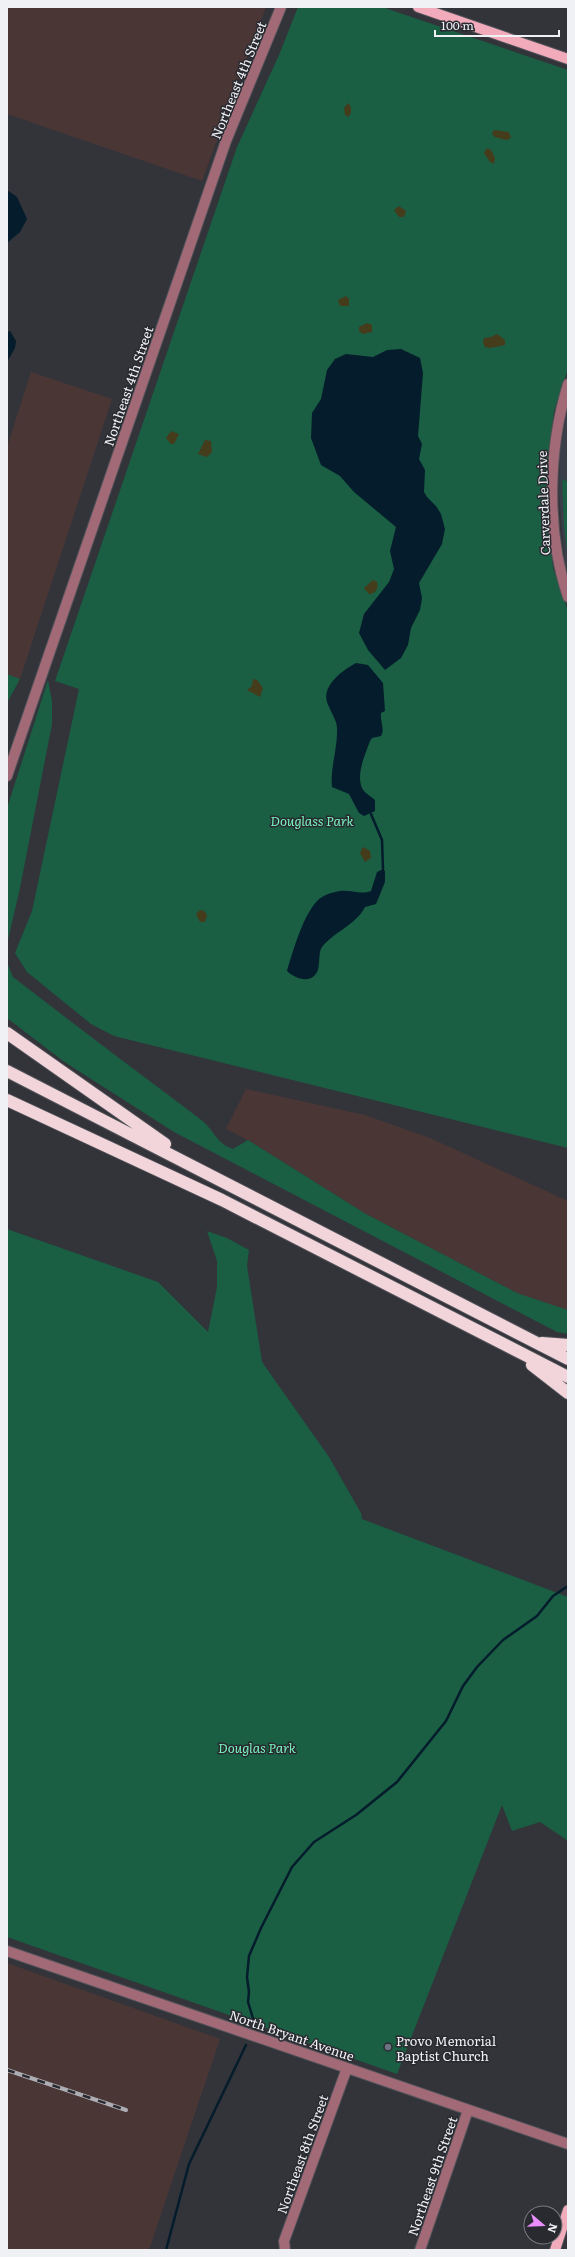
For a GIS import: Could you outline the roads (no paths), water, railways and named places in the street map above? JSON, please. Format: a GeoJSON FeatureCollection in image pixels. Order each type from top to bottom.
{"type":"FeatureCollection","features":[{"type":"Feature","properties":{"kind":"highway"},"geometry":{"type":"LineString","coordinates":[[7,1033],[77,1084],[205,1172]]}},
{"type":"Feature","properties":{"kind":"highway"},"geometry":{"type":"LineString","coordinates":[[7,1071],[568,1359]]}},
{"type":"Feature","properties":{"kind":"highway"},"geometry":{"type":"LineString","coordinates":[[7,1100],[215,1197],[568,1377]]}},
{"type":"Feature","properties":{"kind":"highway"},"geometry":{"type":"LineString","coordinates":[[536,1343],[568,1345]]}},
{"type":"Feature","properties":{"kind":"highway"},"geometry":{"type":"LineString","coordinates":[[511,1348],[568,1393]]}},
{"type":"Feature","properties":{"kind":"main road"},"geometry":{"type":"LineString","coordinates":[[418,7],[568,59]]}},
{"type":"Feature","properties":{"kind":"main road"},"geometry":{"type":"LineString","coordinates":[[554,2250],[568,2210]]}},
{"type":"Feature","properties":{"kind":"street","name":"Northeast 4th Street"},"geometry":{"type":"LineString","coordinates":[[7,776],[226,141],[281,7]]}},
{"type":"Feature","properties":{"kind":"street","name":"Carverdale Drive"},"geometry":{"type":"LineString","coordinates":[[568,384],[558,421],[553,453],[557,556],[568,597]]}},
{"type":"Feature","properties":{"kind":"street","name":"North Bryant Avenue"},"geometry":{"type":"LineString","coordinates":[[7,1951],[568,2144]]}},
{"type":"Feature","properties":{"kind":"street","name":"Northeast 8th Street"},"geometry":{"type":"LineString","coordinates":[[284,2250],[284,2241],[347,2068]]}},
{"type":"Feature","properties":{"kind":"street","name":"Northeast 9th Street"},"geometry":{"type":"LineString","coordinates":[[420,2250],[468,2110]]}},
{"type":"Feature","properties":{"kind":"water"},"geometry":{"type":"Polygon","coordinates":[[[7,190],[17,197],[27,219],[20,232],[7,243],[7,190]]]}},
{"type":"Feature","properties":{"kind":"water"},"geometry":{"type":"Polygon","coordinates":[[[10,331],[16,341],[15,348],[7,362],[7,332],[10,331]]]}},
{"type":"Feature","properties":{"kind":"water"},"geometry":{"type":"Polygon","coordinates":[[[401,349],[420,358],[423,373],[418,436],[422,444],[419,459],[425,470],[424,492],[441,514],[445,529],[442,544],[419,583],[422,598],[420,610],[411,628],[408,645],[401,658],[385,670],[368,650],[359,633],[364,614],[389,582],[394,569],[390,551],[396,527],[354,492],[340,476],[321,465],[311,438],[312,413],[321,399],[327,370],[335,359],[346,354],[373,357],[387,350],[401,349]]]}},
{"type":"Feature","properties":{"kind":"water"},"geometry":{"type":"Polygon","coordinates":[[[356,663],[368,665],[383,683],[385,711],[381,713],[383,731],[381,736],[372,738],[370,741],[360,772],[363,790],[375,800],[375,811],[364,816],[359,813],[349,794],[332,787],[332,772],[337,728],[326,696],[335,679],[356,663]]]}},
{"type":"Feature","properties":{"kind":"water"},"geometry":{"type":"Polygon","coordinates":[[[383,869],[385,871],[385,882],[376,904],[365,907],[356,919],[327,941],[322,947],[318,970],[314,976],[304,979],[296,977],[287,971],[303,924],[318,900],[334,892],[344,891],[363,893],[371,891],[377,872],[383,869]]]}},
{"type":"Feature","properties":{"kind":"waterway"},"geometry":{"type":"LineString","coordinates":[[371,814],[382,840],[383,869]]}},
{"type":"Feature","properties":{"kind":"waterway"},"geometry":{"type":"LineString","coordinates":[[255,2025],[248,2002],[249,1992],[247,1977],[249,1956],[261,1928],[292,1867],[314,1842],[356,1815],[397,1782],[446,1721],[463,1686],[477,1667],[503,1640],[537,1616],[553,1596],[568,1586]]}},
{"type":"Feature","properties":{"kind":"waterway"},"geometry":{"type":"LineString","coordinates":[[166,2250],[189,2164],[246,2045]]}},
{"type":"Feature","properties":{"kind":"railway"},"geometry":{"type":"LineString","coordinates":[[7,2070],[126,2110]]}},
{"type":"Feature","properties":{"kind":"place","name":"Provo Memorial Baptist Church"},"geometry":{"type":"Point","coordinates":[388,2047]}},
{"type":"Feature","properties":{"kind":"park label","name":"Douglass Park"},"geometry":{"type":"Point","coordinates":[312,820]}},
{"type":"Feature","properties":{"kind":"park label","name":"Douglas Park"},"geometry":{"type":"Point","coordinates":[257,1747]}}]}
